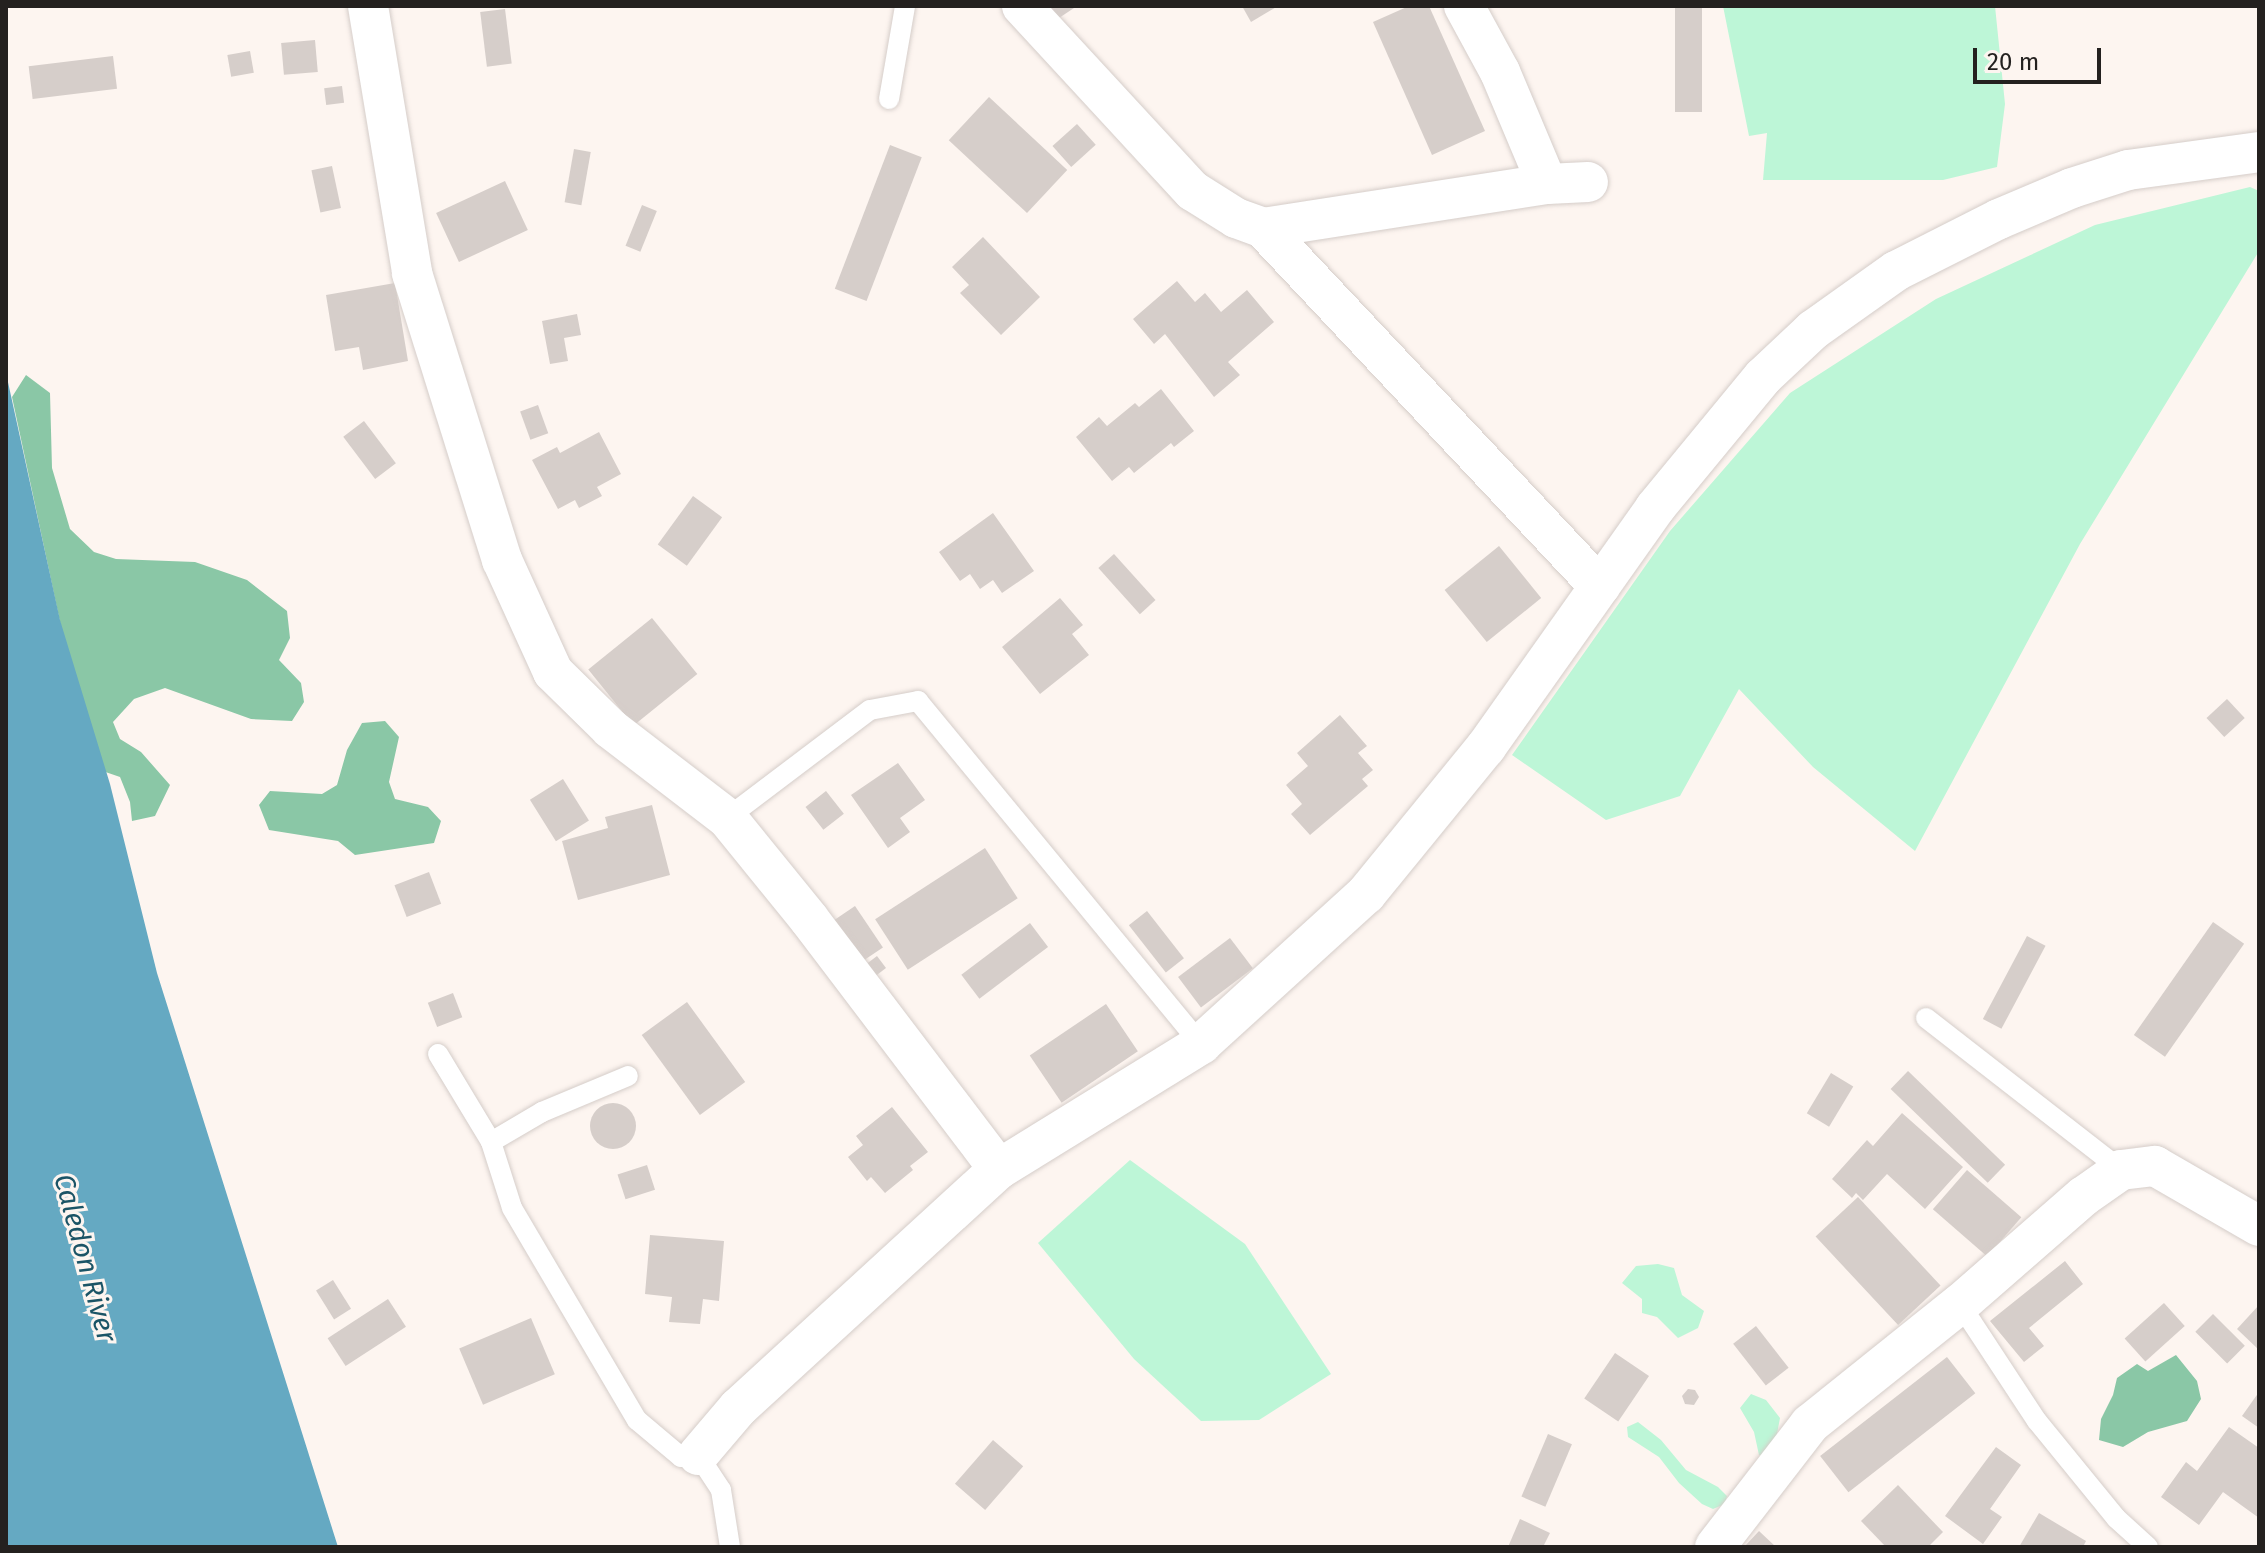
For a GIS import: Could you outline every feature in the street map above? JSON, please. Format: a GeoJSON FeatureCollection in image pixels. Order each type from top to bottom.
{"type":"FeatureCollection","features":[{"type":"Feature","properties":{"kind":"street"},"geometry":{"type":"LineString","coordinates":[[368,6],[412,273],[502,560],[553,672],[611,729],[727,818],[809,919],[999,1169]]}},
{"type":"Feature","properties":{"kind":"street"},"geometry":{"type":"LineString","coordinates":[[1022,6],[1193,191],[1236,218],[1263,228],[1600,587]]}},
{"type":"Feature","properties":{"kind":"street"},"geometry":{"type":"LineString","coordinates":[[1464,6],[1500,72],[1547,184]]}},
{"type":"Feature","properties":{"kind":"street"},"geometry":{"type":"LineString","coordinates":[[698,1455],[738,1408],[999,1169],[1201,1044],[1366,894],[1486,747],[1655,508],[1763,377],[1813,330],[1896,271],[1999,219],[2128,170],[2259,152]]}},
{"type":"Feature","properties":{"kind":"street"},"geometry":{"type":"LineString","coordinates":[[1263,228],[1547,184],[1588,182]]}},
{"type":"Feature","properties":{"kind":"street"},"geometry":{"type":"LineString","coordinates":[[1715,1547],[1810,1424],[1960,1304],[2084,1196],[2121,1170],[2155,1166],[2259,1226]]}},
{"type":"Feature","properties":{"kind":"lane"},"geometry":{"type":"LineString","coordinates":[[889,99],[905,6]]}},
{"type":"Feature","properties":{"kind":"lane"},"geometry":{"type":"LineString","coordinates":[[727,818],[870,710],[918,701],[1201,1044]]}},
{"type":"Feature","properties":{"kind":"lane"},"geometry":{"type":"LineString","coordinates":[[1926,1018],[2121,1170]]}},
{"type":"Feature","properties":{"kind":"lane"},"geometry":{"type":"LineString","coordinates":[[438,1054],[491,1142],[512,1208],[637,1420],[681,1457],[698,1455],[721,1490],[730,1547]]}},
{"type":"Feature","properties":{"kind":"lane"},"geometry":{"type":"LineString","coordinates":[[491,1142],[542,1112],[628,1076]]}},
{"type":"Feature","properties":{"kind":"lane"},"geometry":{"type":"LineString","coordinates":[[1960,1304],[2037,1421],[2116,1518],[2148,1547]]}},
{"type":"Feature","properties":{"kind":"green space"},"geometry":{"type":"Polygon","coordinates":[[[1723,6],[1995,6],[2005,104],[1997,167],[1943,180],[1763,180],[1767,133],[1749,136],[1723,6]]]}},
{"type":"Feature","properties":{"kind":"green space"},"geometry":{"type":"Polygon","coordinates":[[[2250,187],[2259,191],[2259,251],[2080,544],[1915,851],[1813,767],[1739,689],[1680,796],[1606,820],[1512,755],[1670,531],[1790,393],[1936,299],[2095,225],[2250,187]]]}},
{"type":"Feature","properties":{"kind":"green space"},"geometry":{"type":"Polygon","coordinates":[[[26,375],[50,393],[52,468],[70,529],[94,552],[116,559],[195,562],[247,580],[287,611],[290,638],[279,660],[301,683],[304,702],[292,721],[251,719],[165,688],[134,699],[113,722],[120,739],[141,752],[170,785],[155,816],[132,821],[130,802],[120,777],[91,767],[12,397],[26,375]]]}},
{"type":"Feature","properties":{"kind":"green space"},"geometry":{"type":"Polygon","coordinates":[[[385,721],[399,737],[389,782],[395,799],[428,807],[441,821],[434,843],[355,855],[338,841],[269,830],[259,805],[270,791],[322,794],[337,785],[347,750],[362,723],[385,721]]]}},
{"type":"Feature","properties":{"kind":"green space"},"geometry":{"type":"Polygon","coordinates":[[[1130,1160],[1245,1244],[1331,1374],[1259,1420],[1201,1421],[1134,1359],[1038,1243],[1130,1160]]]}},
{"type":"Feature","properties":{"kind":"green space"},"geometry":{"type":"Polygon","coordinates":[[[1658,1264],[1674,1268],[1682,1295],[1704,1311],[1698,1328],[1678,1338],[1657,1317],[1642,1313],[1642,1299],[1622,1283],[1636,1266],[1658,1264]]]}},
{"type":"Feature","properties":{"kind":"green space"},"geometry":{"type":"Polygon","coordinates":[[[2176,1355],[2197,1381],[2201,1399],[2187,1421],[2148,1432],[2123,1447],[2099,1440],[2101,1419],[2113,1395],[2117,1378],[2137,1364],[2148,1371],[2176,1355]]]}},
{"type":"Feature","properties":{"kind":"green space"},"geometry":{"type":"Polygon","coordinates":[[[1751,1394],[1766,1400],[1780,1418],[1777,1434],[1765,1457],[1759,1455],[1754,1432],[1740,1408],[1751,1394]]]}},
{"type":"Feature","properties":{"kind":"green space"},"geometry":{"type":"Polygon","coordinates":[[[1638,1422],[1661,1440],[1686,1470],[1718,1487],[1727,1496],[1725,1504],[1713,1509],[1702,1504],[1679,1483],[1659,1457],[1628,1437],[1627,1427],[1638,1422]]]}},
{"type":"Feature","properties":{"kind":"water","name":"Caledon River"},"geometry":{"type":"Polygon","coordinates":[[[6,373],[60,620],[110,784],[157,973],[338,1547],[6,1547],[6,373]]]}},
{"type":"Feature","properties":{"kind":"building"},"geometry":{"type":"Polygon","coordinates":[[[1046,6],[1077,6],[1056,20],[1046,6]]]}},
{"type":"Feature","properties":{"kind":"building"},"geometry":{"type":"Polygon","coordinates":[[[1242,6],[1278,6],[1251,22],[1242,6]]]}},
{"type":"Feature","properties":{"kind":"building"},"geometry":{"type":"Polygon","coordinates":[[[1409,6],[1429,6],[1485,131],[1432,155],[1373,22],[1409,6]]]}},
{"type":"Feature","properties":{"kind":"building"},"geometry":{"type":"Polygon","coordinates":[[[1675,6],[1702,6],[1702,112],[1675,112],[1675,6]]]}},
{"type":"Feature","properties":{"kind":"building"},"geometry":{"type":"Polygon","coordinates":[[[505,9],[512,64],[487,67],[480,12],[505,9]]]}},
{"type":"Feature","properties":{"kind":"building"},"geometry":{"type":"Polygon","coordinates":[[[315,40],[318,72],[284,75],[281,43],[315,40]]]}},
{"type":"Feature","properties":{"kind":"building"},"geometry":{"type":"Polygon","coordinates":[[[250,51],[254,73],[231,77],[227,55],[250,51]]]}},
{"type":"Feature","properties":{"kind":"building"},"geometry":{"type":"Polygon","coordinates":[[[113,56],[117,89],[33,99],[29,66],[113,56]]]}},
{"type":"Feature","properties":{"kind":"building"},"geometry":{"type":"Polygon","coordinates":[[[342,86],[344,103],[326,105],[324,88],[342,86]]]}},
{"type":"Feature","properties":{"kind":"building"},"geometry":{"type":"Polygon","coordinates":[[[989,97],[1067,170],[1027,213],[949,140],[989,97]]]}},
{"type":"Feature","properties":{"kind":"building"},"geometry":{"type":"Polygon","coordinates":[[[1077,124],[1096,145],[1071,167],[1052,146],[1077,124]]]}},
{"type":"Feature","properties":{"kind":"building"},"geometry":{"type":"Polygon","coordinates":[[[890,145],[922,157],[867,301],[835,289],[890,145]]]}},
{"type":"Feature","properties":{"kind":"building"},"geometry":{"type":"Polygon","coordinates":[[[574,149],[591,152],[581,205],[565,202],[574,149]]]}},
{"type":"Feature","properties":{"kind":"building"},"geometry":{"type":"Polygon","coordinates":[[[332,166],[341,208],[320,212],[311,170],[332,166]]]}},
{"type":"Feature","properties":{"kind":"building"},"geometry":{"type":"Polygon","coordinates":[[[505,181],[528,230],[459,262],[436,213],[505,181]]]}},
{"type":"Feature","properties":{"kind":"building"},"geometry":{"type":"Polygon","coordinates":[[[642,205],[657,211],[640,252],[626,246],[642,205]]]}},
{"type":"Feature","properties":{"kind":"building"},"geometry":{"type":"Polygon","coordinates":[[[983,237],[1040,297],[1001,335],[960,293],[969,285],[952,267],[983,237]]]}},
{"type":"Feature","properties":{"kind":"building"},"geometry":{"type":"Polygon","coordinates":[[[1177,281],[1195,302],[1205,293],[1221,312],[1247,290],[1274,322],[1228,362],[1240,375],[1214,397],[1165,334],[1154,344],[1133,319],[1177,281]]]}},
{"type":"Feature","properties":{"kind":"building"},"geometry":{"type":"Polygon","coordinates":[[[395,283],[408,361],[363,370],[359,347],[335,351],[326,295],[395,283]]]}},
{"type":"Feature","properties":{"kind":"building"},"geometry":{"type":"Polygon","coordinates":[[[577,314],[581,335],[564,338],[568,361],[550,364],[542,321],[577,314]]]}},
{"type":"Feature","properties":{"kind":"building"},"geometry":{"type":"Polygon","coordinates":[[[1161,389],[1194,431],[1174,447],[1171,443],[1134,473],[1129,467],[1112,481],[1076,437],[1099,417],[1107,426],[1135,403],[1139,407],[1161,389]]]}},
{"type":"Feature","properties":{"kind":"building"},"geometry":{"type":"Polygon","coordinates":[[[538,405],[548,433],[530,440],[520,411],[538,405]]]}},
{"type":"Feature","properties":{"kind":"building"},"geometry":{"type":"Polygon","coordinates":[[[364,421],[396,463],[375,479],[343,437],[364,421]]]}},
{"type":"Feature","properties":{"kind":"building"},"geometry":{"type":"Polygon","coordinates":[[[599,432],[621,474],[597,487],[602,496],[579,508],[575,500],[558,509],[532,460],[557,447],[560,453],[599,432]]]}},
{"type":"Feature","properties":{"kind":"building"},"geometry":{"type":"Polygon","coordinates":[[[693,496],[722,517],[687,566],[658,545],[693,496]]]}},
{"type":"Feature","properties":{"kind":"building"},"geometry":{"type":"Polygon","coordinates":[[[993,513],[1034,571],[1002,593],[993,580],[980,589],[970,574],[960,581],[939,552],[993,513]]]}},
{"type":"Feature","properties":{"kind":"building"},"geometry":{"type":"Polygon","coordinates":[[[1499,546],[1541,598],[1487,642],[1445,590],[1499,546]]]}},
{"type":"Feature","properties":{"kind":"building"},"geometry":{"type":"Polygon","coordinates":[[[1114,554],[1155,600],[1140,614],[1098,568],[1114,554]]]}},
{"type":"Feature","properties":{"kind":"building"},"geometry":{"type":"Polygon","coordinates":[[[1060,598],[1083,625],[1072,634],[1089,655],[1040,694],[1002,647],[1060,598]]]}},
{"type":"Feature","properties":{"kind":"building"},"geometry":{"type":"Polygon","coordinates":[[[652,618],[697,674],[634,726],[588,670],[652,618]]]}},
{"type":"Feature","properties":{"kind":"building"},"geometry":{"type":"Polygon","coordinates":[[[2227,699],[2245,718],[2224,737],[2207,718],[2227,699]]]}},
{"type":"Feature","properties":{"kind":"building"},"geometry":{"type":"Polygon","coordinates":[[[1340,715],[1367,746],[1358,753],[1373,770],[1362,779],[1368,786],[1310,835],[1291,814],[1302,804],[1286,785],[1308,766],[1297,753],[1340,715]]]}},
{"type":"Feature","properties":{"kind":"building"},"geometry":{"type":"Polygon","coordinates":[[[898,763],[925,800],[900,818],[910,832],[888,848],[851,795],[898,763]]]}},
{"type":"Feature","properties":{"kind":"building"},"geometry":{"type":"Polygon","coordinates":[[[563,779],[589,821],[556,841],[530,800],[563,779]]]}},
{"type":"Feature","properties":{"kind":"building"},"geometry":{"type":"Polygon","coordinates":[[[826,791],[844,814],[823,830],[806,807],[826,791]]]}},
{"type":"Feature","properties":{"kind":"building"},"geometry":{"type":"Polygon","coordinates":[[[652,805],[670,875],[578,900],[562,841],[608,828],[605,817],[652,805]]]}},
{"type":"Feature","properties":{"kind":"building"},"geometry":{"type":"Polygon","coordinates":[[[985,848],[1018,898],[908,970],[875,919],[985,848]]]}},
{"type":"Feature","properties":{"kind":"building"},"geometry":{"type":"Polygon","coordinates":[[[429,872],[441,904],[407,917],[394,885],[429,872]]]}},
{"type":"Feature","properties":{"kind":"building"},"geometry":{"type":"Polygon","coordinates":[[[855,906],[883,947],[860,963],[832,922],[855,906]]]}},
{"type":"Feature","properties":{"kind":"building"},"geometry":{"type":"Polygon","coordinates":[[[1147,911],[1184,958],[1166,972],[1129,925],[1147,911]]]}},
{"type":"Feature","properties":{"kind":"building"},"geometry":{"type":"Polygon","coordinates":[[[2213,922],[2244,944],[2165,1057],[2134,1035],[2213,922]]]}},
{"type":"Feature","properties":{"kind":"building"},"geometry":{"type":"Polygon","coordinates":[[[1030,923],[1048,947],[979,999],[961,975],[1030,923]]]}},
{"type":"Feature","properties":{"kind":"building"},"geometry":{"type":"Polygon","coordinates":[[[2027,936],[2046,946],[2001,1029],[1983,1019],[2027,936]]]}},
{"type":"Feature","properties":{"kind":"building"},"geometry":{"type":"Polygon","coordinates":[[[1230,938],[1253,968],[1201,1007],[1178,977],[1230,938]]]}},
{"type":"Feature","properties":{"kind":"building"},"geometry":{"type":"Polygon","coordinates":[[[877,956],[886,968],[875,976],[866,964],[877,956]]]}},
{"type":"Feature","properties":{"kind":"building"},"geometry":{"type":"Polygon","coordinates":[[[453,993],[462,1017],[437,1027],[428,1003],[453,993]]]}},
{"type":"Feature","properties":{"kind":"building"},"geometry":{"type":"Polygon","coordinates":[[[687,1002],[745,1082],[700,1115],[642,1035],[687,1002]]]}},
{"type":"Feature","properties":{"kind":"building"},"geometry":{"type":"Polygon","coordinates":[[[1106,1004],[1138,1051],[1062,1103],[1030,1055],[1106,1004]]]}},
{"type":"Feature","properties":{"kind":"building"},"geometry":{"type":"Polygon","coordinates":[[[1908,1071],[2005,1165],[1988,1183],[1891,1089],[1908,1071]]]}},
{"type":"Feature","properties":{"kind":"building"},"geometry":{"type":"Polygon","coordinates":[[[1831,1073],[1853,1086],[1829,1127],[1807,1113],[1831,1073]]]}},
{"type":"Feature","properties":{"kind":"building"},"geometry":{"type":"Polygon","coordinates":[[[613,1103],[622,1104],[629,1110],[635,1117],[635,1135],[629,1142],[622,1148],[613,1149],[604,1148],[597,1142],[591,1135],[590,1126],[591,1117],[597,1110],[604,1104],[613,1103]]]}},
{"type":"Feature","properties":{"kind":"building"},"geometry":{"type":"Polygon","coordinates":[[[892,1107],[928,1152],[910,1166],[913,1170],[885,1193],[871,1177],[867,1181],[848,1157],[863,1145],[856,1136],[892,1107]]]}},
{"type":"Feature","properties":{"kind":"building"},"geometry":{"type":"Polygon","coordinates":[[[1902,1113],[1963,1167],[1925,1209],[1887,1174],[1863,1200],[1856,1193],[1852,1198],[1832,1179],[1867,1140],[1873,1146],[1902,1113]]]}},
{"type":"Feature","properties":{"kind":"building"},"geometry":{"type":"Polygon","coordinates":[[[647,1165],[655,1190],[626,1199],[618,1175],[647,1165]]]}},
{"type":"Feature","properties":{"kind":"building"},"geometry":{"type":"Polygon","coordinates":[[[1967,1170],[2021,1217],[1987,1256],[1933,1209],[1967,1170]]]}},
{"type":"Feature","properties":{"kind":"building"},"geometry":{"type":"Polygon","coordinates":[[[1858,1197],[1941,1285],[1898,1325],[1816,1237],[1858,1197]]]}},
{"type":"Feature","properties":{"kind":"building"},"geometry":{"type":"Polygon","coordinates":[[[650,1235],[724,1241],[719,1301],[703,1299],[700,1324],[669,1322],[672,1297],[645,1294],[650,1235]]]}},
{"type":"Feature","properties":{"kind":"building"},"geometry":{"type":"Polygon","coordinates":[[[2065,1261],[2083,1284],[2029,1328],[2044,1346],[2024,1362],[1990,1321],[2065,1261]]]}},
{"type":"Feature","properties":{"kind":"building"},"geometry":{"type":"Polygon","coordinates":[[[333,1280],[351,1309],[334,1319],[316,1291],[333,1280]]]}},
{"type":"Feature","properties":{"kind":"building"},"geometry":{"type":"Polygon","coordinates":[[[388,1299],[406,1327],[346,1366],[328,1338],[388,1299]]]}},
{"type":"Feature","properties":{"kind":"building"},"geometry":{"type":"Polygon","coordinates":[[[2164,1303],[2185,1326],[2145,1362],[2125,1338],[2164,1303]]]}},
{"type":"Feature","properties":{"kind":"building"},"geometry":{"type":"Polygon","coordinates":[[[2259,1305],[2259,1350],[2237,1329],[2259,1305]]]}},
{"type":"Feature","properties":{"kind":"building"},"geometry":{"type":"Polygon","coordinates":[[[2213,1314],[2245,1346],[2227,1363],[2195,1332],[2213,1314]]]}},
{"type":"Feature","properties":{"kind":"building"},"geometry":{"type":"Polygon","coordinates":[[[531,1318],[555,1374],[483,1405],[459,1348],[531,1318]]]}},
{"type":"Feature","properties":{"kind":"building"},"geometry":{"type":"Polygon","coordinates":[[[1756,1326],[1789,1368],[1766,1386],[1733,1344],[1756,1326]]]}},
{"type":"Feature","properties":{"kind":"building"},"geometry":{"type":"Polygon","coordinates":[[[1615,1353],[1649,1376],[1618,1422],[1584,1399],[1615,1353]]]}},
{"type":"Feature","properties":{"kind":"building"},"geometry":{"type":"Polygon","coordinates":[[[1947,1357],[1975,1393],[1848,1492],[1820,1456],[1947,1357]]]}},
{"type":"Feature","properties":{"kind":"building"},"geometry":{"type":"Polygon","coordinates":[[[1688,1389],[1695,1390],[1699,1397],[1694,1405],[1685,1404],[1682,1396],[1688,1389]]]}},
{"type":"Feature","properties":{"kind":"building"},"geometry":{"type":"Polygon","coordinates":[[[2259,1392],[2259,1428],[2242,1416],[2259,1392]]]}},
{"type":"Feature","properties":{"kind":"building"},"geometry":{"type":"Polygon","coordinates":[[[2229,1427],[2259,1448],[2259,1518],[2223,1492],[2199,1525],[2161,1497],[2186,1462],[2197,1471],[2229,1427]]]}},
{"type":"Feature","properties":{"kind":"building"},"geometry":{"type":"Polygon","coordinates":[[[1548,1434],[1572,1444],[1545,1507],[1521,1497],[1548,1434]]]}},
{"type":"Feature","properties":{"kind":"building"},"geometry":{"type":"Polygon","coordinates":[[[993,1440],[1023,1466],[985,1510],[955,1484],[993,1440]]]}},
{"type":"Feature","properties":{"kind":"building"},"geometry":{"type":"Polygon","coordinates":[[[1996,1447],[2021,1465],[1990,1509],[2002,1517],[1983,1544],[1945,1516],[1996,1447]]]}},
{"type":"Feature","properties":{"kind":"building"},"geometry":{"type":"Polygon","coordinates":[[[1898,1485],[1943,1532],[1928,1547],[1886,1547],[1861,1521],[1898,1485]]]}},
{"type":"Feature","properties":{"kind":"building"},"geometry":{"type":"Polygon","coordinates":[[[2039,1513],[2086,1541],[2083,1547],[2019,1547],[2039,1513]]]}},
{"type":"Feature","properties":{"kind":"building"},"geometry":{"type":"Polygon","coordinates":[[[1520,1519],[1550,1533],[1543,1547],[1508,1547],[1520,1519]]]}},
{"type":"Feature","properties":{"kind":"building"},"geometry":{"type":"Polygon","coordinates":[[[1759,1531],[1776,1547],[1744,1547],[1759,1531]]]}}]}
